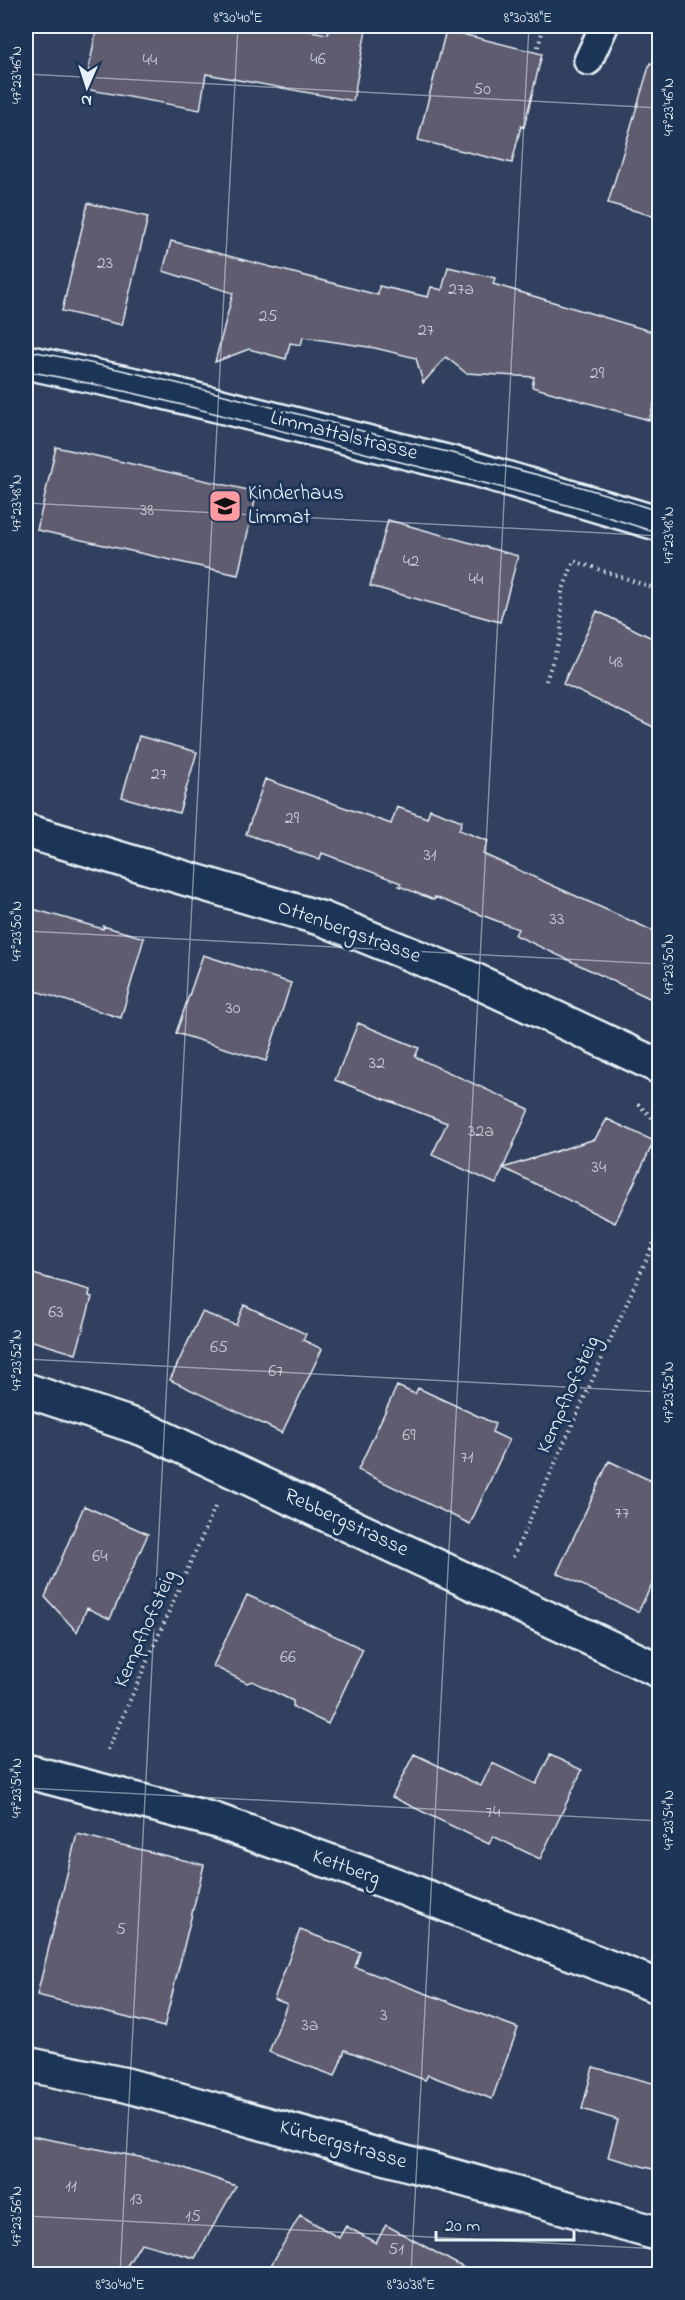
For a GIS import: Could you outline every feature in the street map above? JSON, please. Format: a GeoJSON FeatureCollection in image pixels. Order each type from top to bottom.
{"type":"FeatureCollection","features":[{"type":"Feature","properties":{"kind":"street","name":"Limmattalstrasse"},"geometry":{"type":"LineString","coordinates":[[26,362],[140,386],[475,469],[660,524]]}},
{"type":"Feature","properties":{"kind":"street","name":"Ottenbergstrasse"},"geometry":{"type":"LineString","coordinates":[[26,831],[323,919],[474,980],[660,1067]]}},
{"type":"Feature","properties":{"kind":"street","name":"Rebbergstrasse"},"geometry":{"type":"LineString","coordinates":[[26,1390],[144,1429],[660,1671]]}},
{"type":"Feature","properties":{"kind":"street","name":"Kettberg"},"geometry":{"type":"LineString","coordinates":[[26,1771],[214,1820],[390,1883],[660,1987]]}},
{"type":"Feature","properties":{"kind":"street","name":"Kürbergstrasse"},"geometry":{"type":"LineString","coordinates":[[26,2064],[126,2085],[660,2234]]}},
{"type":"Feature","properties":{"kind":"lane"},"geometry":{"type":"LineString","coordinates":[[588,61],[604,26]]}},
{"type":"Feature","properties":{"kind":"path"},"geometry":{"type":"LineString","coordinates":[[538,47],[544,26]]}},
{"type":"Feature","properties":{"kind":"path"},"geometry":{"type":"LineString","coordinates":[[546,681],[561,635],[562,592],[574,561],[660,590]]}},
{"type":"Feature","properties":{"kind":"path","name":"Kempfhofsteig"},"geometry":{"type":"LineString","coordinates":[[511,1562],[660,1229]]}},
{"type":"Feature","properties":{"kind":"path","name":"Kempfhofsteig"},"geometry":{"type":"LineString","coordinates":[[105,1757],[218,1501]]}},
{"type":"Feature","properties":{"kind":"building"},"geometry":{"type":"Polygon","coordinates":[[[97,26],[279,26],[328,34],[329,26],[366,30],[353,101],[206,74],[200,110],[85,89],[97,26]]]}},
{"type":"Feature","properties":{"kind":"building"},"geometry":{"type":"Polygon","coordinates":[[[446,30],[542,54],[524,127],[521,126],[512,163],[418,140],[446,30]]]}},
{"type":"Feature","properties":{"kind":"building"},"geometry":{"type":"Polygon","coordinates":[[[650,63],[660,65],[660,218],[608,203],[650,63]]]}},
{"type":"Feature","properties":{"kind":"building"},"geometry":{"type":"Polygon","coordinates":[[[88,203],[148,217],[122,325],[62,311],[88,203]]]}},
{"type":"Feature","properties":{"kind":"building"},"geometry":{"type":"Polygon","coordinates":[[[171,241],[378,295],[379,286],[428,297],[431,287],[442,290],[448,267],[495,278],[493,284],[660,334],[660,384],[649,420],[532,387],[534,377],[466,373],[446,357],[423,383],[416,358],[375,348],[303,337],[301,345],[290,343],[286,359],[249,349],[215,362],[233,293],[163,271],[171,241]]]}},
{"type":"Feature","properties":{"kind":"building"},"geometry":{"type":"Polygon","coordinates":[[[56,447],[257,492],[238,575],[37,530],[56,447]]]}},
{"type":"Feature","properties":{"kind":"building"},"geometry":{"type":"Polygon","coordinates":[[[388,520],[518,556],[500,622],[370,586],[388,520]]]}},
{"type":"Feature","properties":{"kind":"building"},"geometry":{"type":"Polygon","coordinates":[[[597,611],[660,642],[660,730],[563,684],[597,611]]]}},
{"type":"Feature","properties":{"kind":"building"},"geometry":{"type":"Polygon","coordinates":[[[139,736],[197,752],[179,813],[122,797],[139,736]]]}},
{"type":"Feature","properties":{"kind":"building"},"geometry":{"type":"Polygon","coordinates":[[[265,779],[391,824],[397,807],[427,818],[430,809],[462,821],[459,830],[488,841],[483,854],[660,934],[660,1003],[515,935],[518,929],[435,897],[434,900],[399,886],[401,883],[322,853],[320,860],[246,834],[265,779]]]}},
{"type":"Feature","properties":{"kind":"building"},"geometry":{"type":"Polygon","coordinates":[[[26,907],[144,938],[121,1018],[26,988],[26,907]]]}},
{"type":"Feature","properties":{"kind":"building"},"geometry":{"type":"Polygon","coordinates":[[[203,955],[291,983],[266,1061],[176,1033],[203,955]]]}},
{"type":"Feature","properties":{"kind":"building"},"geometry":{"type":"Polygon","coordinates":[[[358,1023],[419,1048],[415,1057],[529,1109],[496,1184],[432,1155],[447,1123],[335,1080],[358,1023]]]}},
{"type":"Feature","properties":{"kind":"building"},"geometry":{"type":"Polygon","coordinates":[[[607,1119],[654,1141],[615,1223],[503,1168],[595,1139],[607,1119]]]}},
{"type":"Feature","properties":{"kind":"building"},"geometry":{"type":"Polygon","coordinates":[[[26,1272],[90,1290],[89,1296],[92,1297],[76,1354],[26,1339],[26,1272]]]}},
{"type":"Feature","properties":{"kind":"building"},"geometry":{"type":"Polygon","coordinates":[[[244,1305],[306,1334],[303,1340],[322,1349],[282,1433],[170,1380],[202,1312],[236,1325],[244,1305]]]}},
{"type":"Feature","properties":{"kind":"building"},"geometry":{"type":"Polygon","coordinates":[[[397,1386],[415,1394],[418,1388],[495,1424],[492,1432],[509,1440],[470,1524],[358,1470],[397,1386]]]}},
{"type":"Feature","properties":{"kind":"building"},"geometry":{"type":"Polygon","coordinates":[[[609,1461],[660,1485],[660,1568],[638,1612],[557,1573],[609,1461]]]}},
{"type":"Feature","properties":{"kind":"building"},"geometry":{"type":"Polygon","coordinates":[[[84,1506],[148,1534],[110,1619],[87,1608],[77,1632],[45,1597],[84,1506]]]}},
{"type":"Feature","properties":{"kind":"building"},"geometry":{"type":"Polygon","coordinates":[[[247,1595],[363,1649],[328,1724],[293,1707],[293,1701],[252,1681],[247,1683],[213,1666],[247,1595]]]}},
{"type":"Feature","properties":{"kind":"building"},"geometry":{"type":"Polygon","coordinates":[[[414,1754],[481,1786],[492,1763],[536,1784],[550,1755],[582,1770],[540,1859],[493,1836],[489,1844],[392,1797],[414,1754]]]}},
{"type":"Feature","properties":{"kind":"building"},"geometry":{"type":"Polygon","coordinates":[[[77,1834],[204,1865],[164,2027],[37,1995],[77,1834]]]}},
{"type":"Feature","properties":{"kind":"building"},"geometry":{"type":"Polygon","coordinates":[[[300,1930],[360,1952],[355,1967],[518,2028],[492,2099],[428,2075],[425,2080],[345,2050],[335,2076],[269,2052],[287,2004],[274,1999],[300,1930]]]}},
{"type":"Feature","properties":{"kind":"building"},"geometry":{"type":"Polygon","coordinates":[[[593,2067],[660,2085],[660,2171],[608,2157],[618,2120],[582,2109],[593,2067]]]}},
{"type":"Feature","properties":{"kind":"building"},"geometry":{"type":"Polygon","coordinates":[[[26,2135],[170,2163],[236,2186],[195,2258],[141,2243],[122,2274],[26,2274],[26,2135]]]}},
{"type":"Feature","properties":{"kind":"building"},"geometry":{"type":"Polygon","coordinates":[[[300,2215],[339,2238],[346,2226],[376,2243],[386,2225],[475,2274],[266,2274],[300,2215]]]}},
{"type":"Feature","properties":{"kind":"tram line"},"geometry":{"type":"LineString","coordinates":[[26,350],[156,378],[516,469],[660,512]]}},
{"type":"Feature","properties":{"kind":"tram line"},"geometry":{"type":"LineString","coordinates":[[26,371],[194,408],[549,500],[660,534]]}},
{"type":"Feature","properties":{"kind":"place","name":"Kinderhaus Limmat"},"geometry":{"type":"Point","coordinates":[225,506]}}]}
